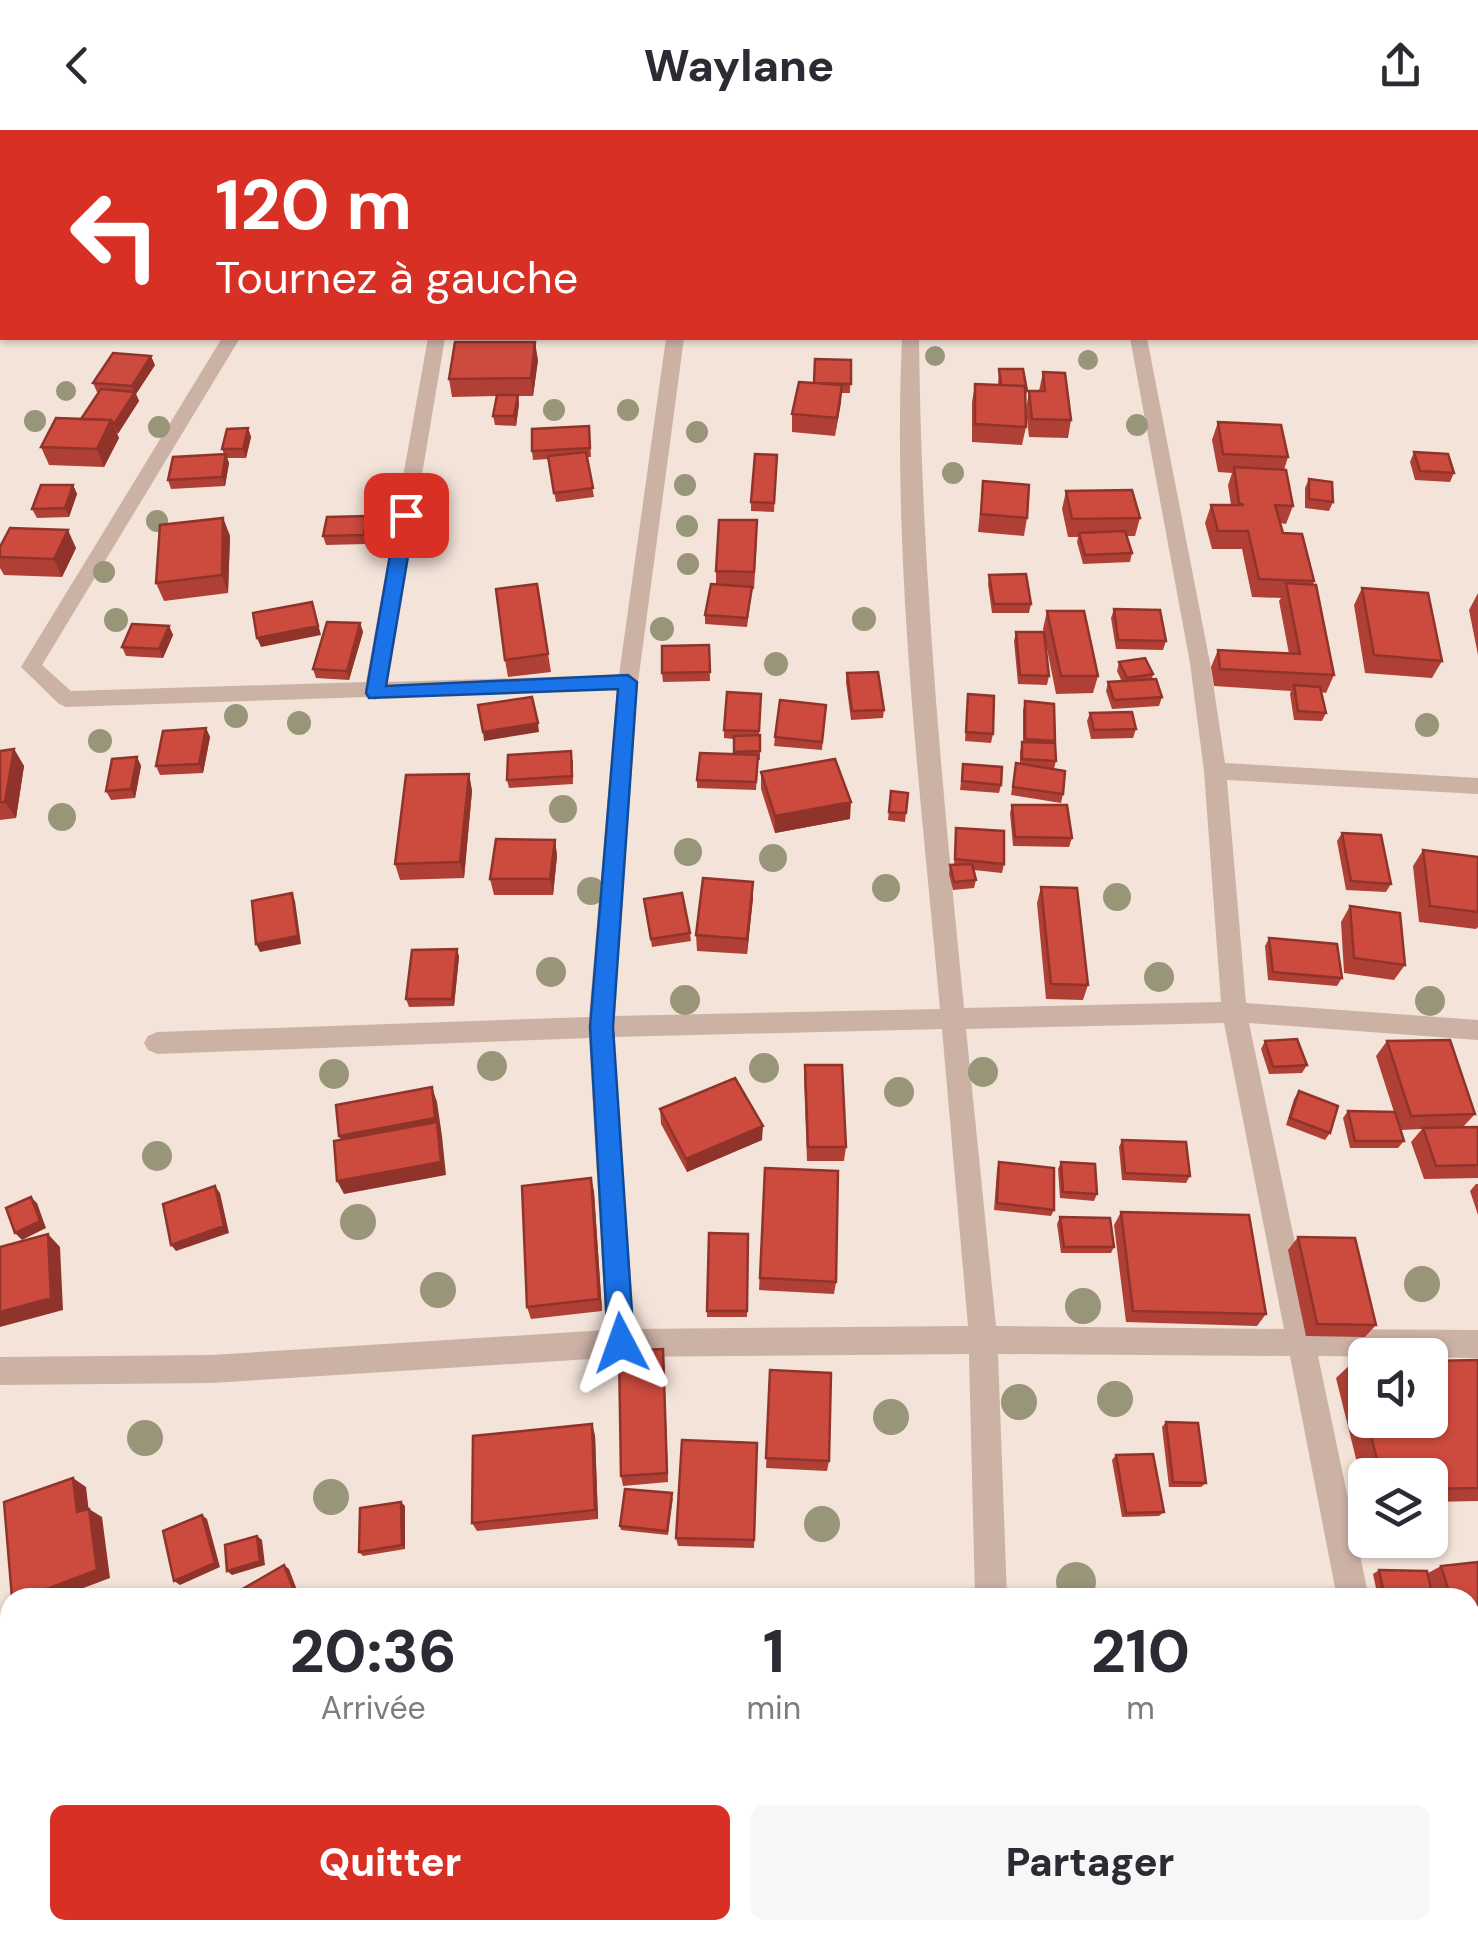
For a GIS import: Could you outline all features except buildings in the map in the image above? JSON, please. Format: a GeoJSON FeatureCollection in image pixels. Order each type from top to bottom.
{"type":"FeatureCollection","features":[{"type":"Feature","properties":{"kind":"street"},"geometry":{"type":"LineString","coordinates":[[230,340],[31,667],[66,699],[376,693],[628,682]]}},
{"type":"Feature","properties":{"kind":"street"},"geometry":{"type":"LineString","coordinates":[[376,693],[436,340]]}},
{"type":"Feature","properties":{"kind":"street"},"geometry":{"type":"LineString","coordinates":[[621,1343],[601,1027],[628,682],[675,340]]}},
{"type":"Feature","properties":{"kind":"street"},"geometry":{"type":"LineString","coordinates":[[910,340],[912,504],[924,707],[984,1340],[991,1588]]}},
{"type":"Feature","properties":{"kind":"street"},"geometry":{"type":"LineString","coordinates":[[1139,340],[1200,663],[1216,771],[1234,1012],[1351,1588]]}},
{"type":"Feature","properties":{"kind":"street"},"geometry":{"type":"LineString","coordinates":[[1216,771],[1478,786]]}},
{"type":"Feature","properties":{"kind":"street"},"geometry":{"type":"LineString","coordinates":[[157,1042],[1234,1012],[1478,1030]]}},
{"type":"Feature","properties":{"kind":"street"},"geometry":{"type":"LineString","coordinates":[[0,1371],[211,1368],[621,1343],[984,1340],[1478,1344]]}},
{"type":"Feature","properties":{"kind":"route"},"geometry":{"type":"LineString","coordinates":[[406,515],[376,693],[628,682],[601,1027],[621,1343]]}}]}
